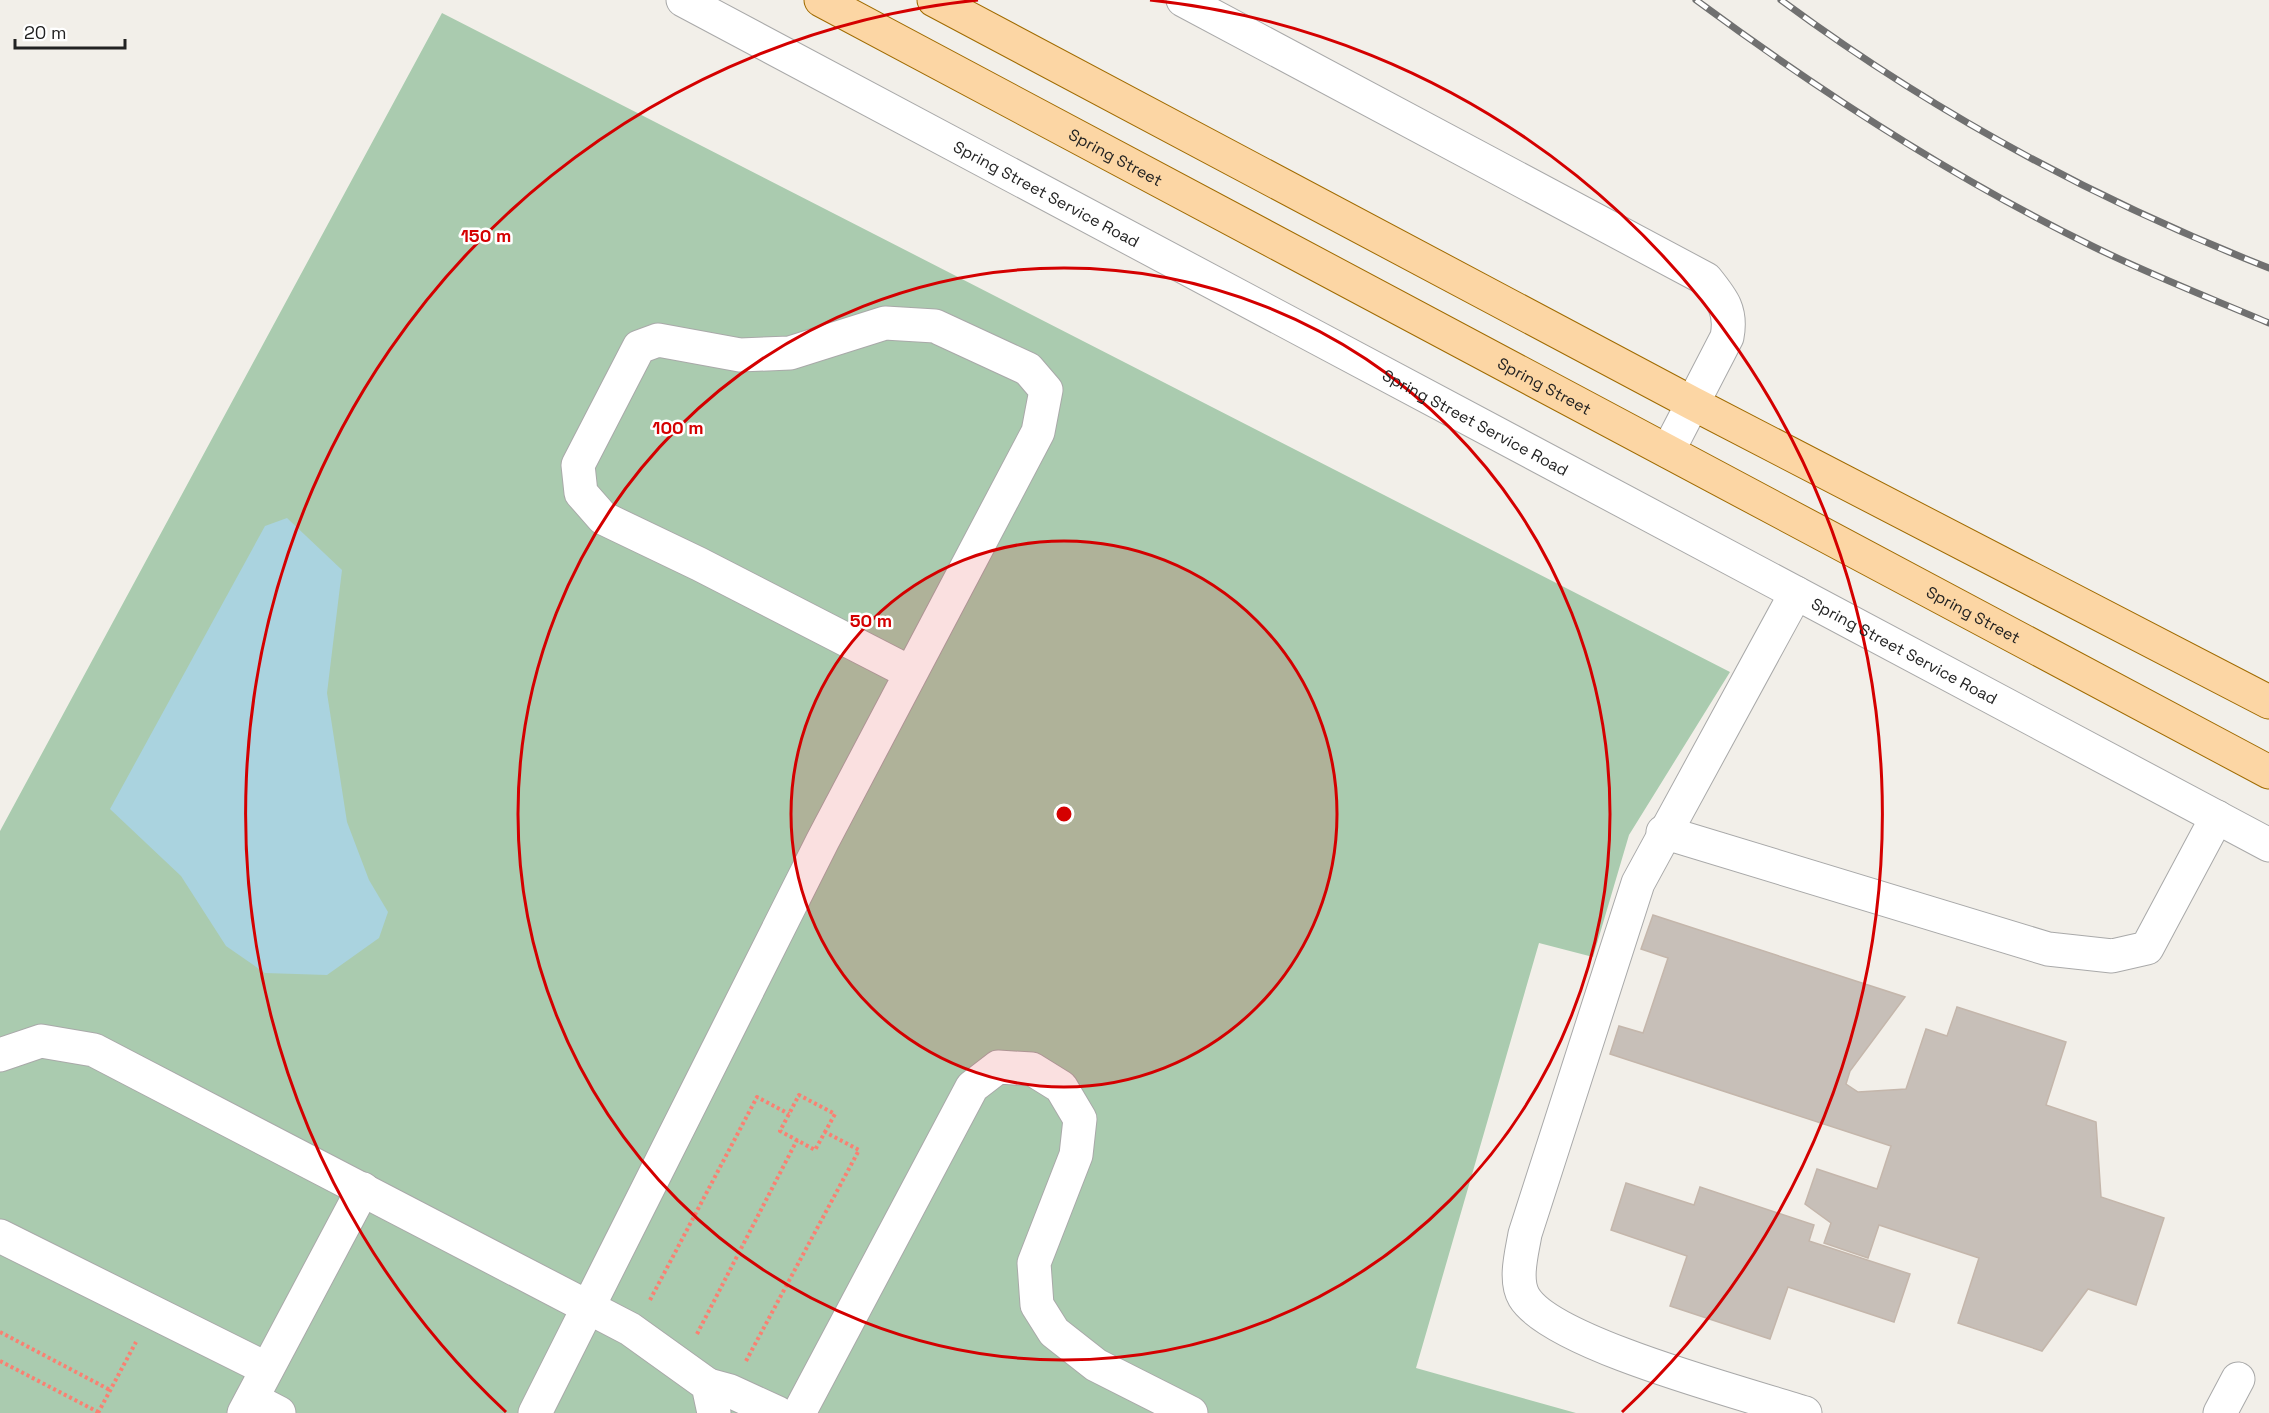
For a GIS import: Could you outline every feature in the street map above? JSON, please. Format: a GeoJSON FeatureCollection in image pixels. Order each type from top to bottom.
{"type":"FeatureCollection","features":[{"type":"Feature","properties":{"kind":"main road","name":"Spring Street"},"geometry":{"type":"LineString","coordinates":[[821,0],[2269,772]]}},
{"type":"Feature","properties":{"kind":"main road"},"geometry":{"type":"LineString","coordinates":[[934,0],[1692,404],[2269,702]]}},
{"type":"Feature","properties":{"kind":"street","name":"Spring Street Service Road"},"geometry":{"type":"LineString","coordinates":[[683,0],[2269,845]]}},
{"type":"Feature","properties":{"kind":"street"},"geometry":{"type":"LineString","coordinates":[[1183,0],[1706,279],[1720,297],[1730,319],[1727,337],[1668,451]]}},
{"type":"Feature","properties":{"kind":"street"},"geometry":{"type":"LineString","coordinates":[[535,1413],[590,1308],[823,840],[1038,432],[1046,390],[1028,369],[935,326],[885,323],[790,353],[740,355],[658,340],[639,347],[578,465],[581,493],[603,518],[699,564],[911,673]]}},
{"type":"Feature","properties":{"kind":"street"},"geometry":{"type":"LineString","coordinates":[[1796,593],[1663,832],[1638,882],[1525,1234],[1519,1273],[1522,1295],[1535,1312],[1559,1328],[1627,1356],[1805,1413]]}},
{"type":"Feature","properties":{"kind":"street"},"geometry":{"type":"LineString","coordinates":[[1663,832],[2048,949],[2112,956],[2147,948],[2217,818]]}},
{"type":"Feature","properties":{"kind":"street"},"geometry":{"type":"LineString","coordinates":[[0,1055],[41,1041],[93,1050],[634,1331],[681,1365],[718,1396],[778,1413]]}},
{"type":"Feature","properties":{"kind":"street"},"geometry":{"type":"LineString","coordinates":[[799,1413],[972,1087],[998,1067],[1032,1069],[1061,1087],[1080,1119],[1076,1155],[1034,1263],[1037,1305],[1054,1332],[1096,1365],[1191,1413]]}},
{"type":"Feature","properties":{"kind":"street"},"geometry":{"type":"LineString","coordinates":[[258,1408],[267,1370],[363,1189]]}},
{"type":"Feature","properties":{"kind":"street"},"geometry":{"type":"LineString","coordinates":[[0,1236],[267,1370]]}},
{"type":"Feature","properties":{"kind":"street"},"geometry":{"type":"LineString","coordinates":[[2220,1413],[2238,1379]]}},
{"type":"Feature","properties":{"kind":"path"},"geometry":{"type":"LineString","coordinates":[[799,1095],[835,1114],[815,1150],[780,1131],[789,1114],[799,1095]]}},
{"type":"Feature","properties":{"kind":"path"},"geometry":{"type":"LineString","coordinates":[[634,1331],[757,1097],[789,1114]]}},
{"type":"Feature","properties":{"kind":"path"},"geometry":{"type":"LineString","coordinates":[[718,1396],[859,1150],[825,1132]]}},
{"type":"Feature","properties":{"kind":"path"},"geometry":{"type":"LineString","coordinates":[[681,1365],[797,1140]]}},
{"type":"Feature","properties":{"kind":"path"},"geometry":{"type":"LineString","coordinates":[[0,1361],[98,1413],[152,1312]]}},
{"type":"Feature","properties":{"kind":"path"},"geometry":{"type":"LineString","coordinates":[[0,1332],[110,1390]]}},
{"type":"Feature","properties":{"kind":"green space"},"geometry":{"type":"Polygon","coordinates":[[[442,13],[1730,672],[1629,835],[1593,957],[1539,943],[1416,1368],[1576,1413],[0,1413],[0,831],[442,13]]]}},
{"type":"Feature","properties":{"kind":"water"},"geometry":{"type":"Polygon","coordinates":[[[287,518],[342,570],[327,693],[347,822],[369,880],[388,912],[379,938],[327,975],[265,973],[226,946],[181,876],[110,809],[265,526],[287,518]]]}},
{"type":"Feature","properties":{"kind":"building"},"geometry":{"type":"Polygon","coordinates":[[[1653,915],[1905,997],[1850,1071],[1846,1084],[1858,1092],[1906,1089],[1926,1029],[1947,1036],[1957,1007],[2066,1042],[2046,1105],[2096,1122],[2101,1197],[2164,1218],[2136,1305],[2088,1289],[2042,1351],[1958,1323],[1979,1258],[1879,1225],[1868,1258],[1824,1243],[1831,1223],[1805,1204],[1817,1169],[1877,1189],[1891,1146],[1610,1054],[1619,1026],[1643,1033],[1668,958],[1641,949],[1653,915]]]}},
{"type":"Feature","properties":{"kind":"building"},"geometry":{"type":"Polygon","coordinates":[[[1626,1183],[1694,1205],[1700,1187],[1814,1225],[1809,1241],[1910,1274],[1894,1322],[1788,1287],[1770,1339],[1670,1306],[1687,1256],[1611,1230],[1626,1183]]]}},
{"type":"Feature","properties":{"kind":"railway"},"geometry":{"type":"LineString","coordinates":[[1696,0],[1840,101],[1990,192],[2115,257],[2269,323]]}},
{"type":"Feature","properties":{"kind":"railway"},"geometry":{"type":"LineString","coordinates":[[1781,0],[1896,79],[1955,116],[2016,150],[2140,213],[2269,268]]}}]}
